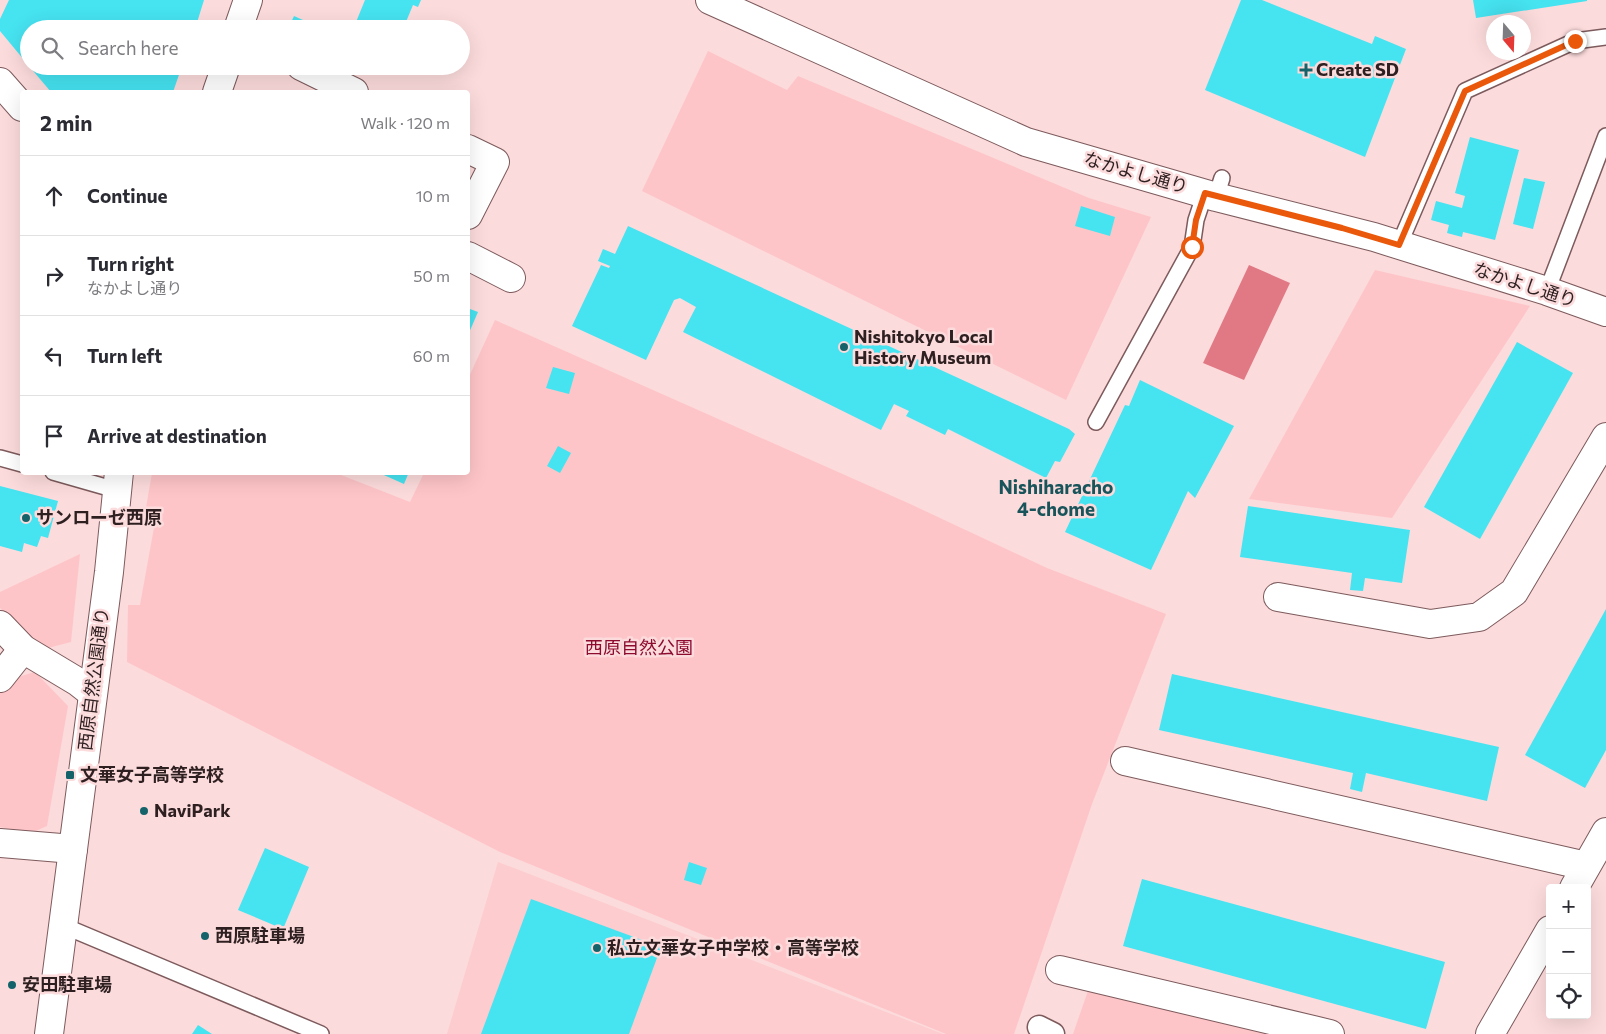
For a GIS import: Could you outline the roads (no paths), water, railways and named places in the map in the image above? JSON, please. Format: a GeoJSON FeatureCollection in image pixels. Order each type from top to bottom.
{"type":"FeatureCollection","features":[{"type":"Feature","properties":{"kind":"street"},"geometry":{"type":"LineString","coordinates":[[241,20],[248,0]]}},
{"type":"Feature","properties":{"kind":"street","name":"なかよし通り"},"geometry":{"type":"LineString","coordinates":[[710,0],[751,9],[1026,142],[1345,220],[1399,245],[1547,291],[1606,312]]}},
{"type":"Feature","properties":{"kind":"street"},"geometry":{"type":"LineString","coordinates":[[218,90],[223,75]]}},
{"type":"Feature","properties":{"kind":"street"},"geometry":{"type":"LineString","coordinates":[[319,75],[350,90]]}},
{"type":"Feature","properties":{"kind":"street"},"geometry":{"type":"LineString","coordinates":[[0,82],[20,105]]}},
{"type":"Feature","properties":{"kind":"street"},"geometry":{"type":"LineString","coordinates":[[470,149],[495,162],[470,211]]}},
{"type":"Feature","properties":{"kind":"street"},"geometry":{"type":"LineString","coordinates":[[470,257],[511,278]]}},
{"type":"Feature","properties":{"kind":"street"},"geometry":{"type":"LineString","coordinates":[[1278,597],[1430,624],[1479,617],[1514,592],[1606,437]]}},
{"type":"Feature","properties":{"kind":"street","name":"西原自然公園通り"},"geometry":{"type":"LineString","coordinates":[[49,1034],[109,572],[117,481]]}},
{"type":"Feature","properties":{"kind":"street"},"geometry":{"type":"LineString","coordinates":[[0,625],[23,649],[78,682],[92,693]]}},
{"type":"Feature","properties":{"kind":"street"},"geometry":{"type":"LineString","coordinates":[[0,678],[23,649]]}},
{"type":"Feature","properties":{"kind":"street"},"geometry":{"type":"LineString","coordinates":[[1125,761],[1580,877],[1606,832]]}},
{"type":"Feature","properties":{"kind":"street"},"geometry":{"type":"LineString","coordinates":[[0,843],[73,848]]}},
{"type":"Feature","properties":{"kind":"street"},"geometry":{"type":"LineString","coordinates":[[1490,1034],[1546,937]]}},
{"type":"Feature","properties":{"kind":"street"},"geometry":{"type":"LineString","coordinates":[[1060,970],[1330,1034]]}},
{"type":"Feature","properties":{"kind":"lane"},"geometry":{"type":"LineString","coordinates":[[1399,245],[1465,91],[1575,41],[1606,38]]}},
{"type":"Feature","properties":{"kind":"lane"},"geometry":{"type":"LineString","coordinates":[[1547,291],[1606,136]]}},
{"type":"Feature","properties":{"kind":"lane"},"geometry":{"type":"LineString","coordinates":[[1096,422],[1192,247],[1196,220],[1214,189]]}},
{"type":"Feature","properties":{"kind":"lane"},"geometry":{"type":"LineString","coordinates":[[0,458],[20,463]]}},
{"type":"Feature","properties":{"kind":"lane"},"geometry":{"type":"LineString","coordinates":[[74,475],[117,481]]}},
{"type":"Feature","properties":{"kind":"lane"},"geometry":{"type":"LineString","coordinates":[[64,926],[321,1034]]}},
{"type":"Feature","properties":{"kind":"place","name":"Create SD"},"geometry":{"type":"Point","coordinates":[1306,70]}},
{"type":"Feature","properties":{"kind":"place","name":"Nishitokyo Local History Museum"},"geometry":{"type":"Point","coordinates":[844,347]}},
{"type":"Feature","properties":{"kind":"place","name":"サンローゼ西原"},"geometry":{"type":"Point","coordinates":[26,518]}},
{"type":"Feature","properties":{"kind":"place","name":"文華女子高等学校"},"geometry":{"type":"Point","coordinates":[70,775]}},
{"type":"Feature","properties":{"kind":"place","name":"NaviPark"},"geometry":{"type":"Point","coordinates":[144,811]}},
{"type":"Feature","properties":{"kind":"place","name":"西原駐車場"},"geometry":{"type":"Point","coordinates":[205,936]}},
{"type":"Feature","properties":{"kind":"place","name":"私立文華女子中学校・高等学校"},"geometry":{"type":"Point","coordinates":[597,948]}},
{"type":"Feature","properties":{"kind":"place","name":"安田駐車場"},"geometry":{"type":"Point","coordinates":[12,985]}},
{"type":"Feature","properties":{"kind":"district","name":"Nishiharacho 4-chome"},"geometry":{"type":"Point","coordinates":[1056,498]}},
{"type":"Feature","properties":{"kind":"park label","name":"西原自然公園"},"geometry":{"type":"Point","coordinates":[639,648]}}]}
